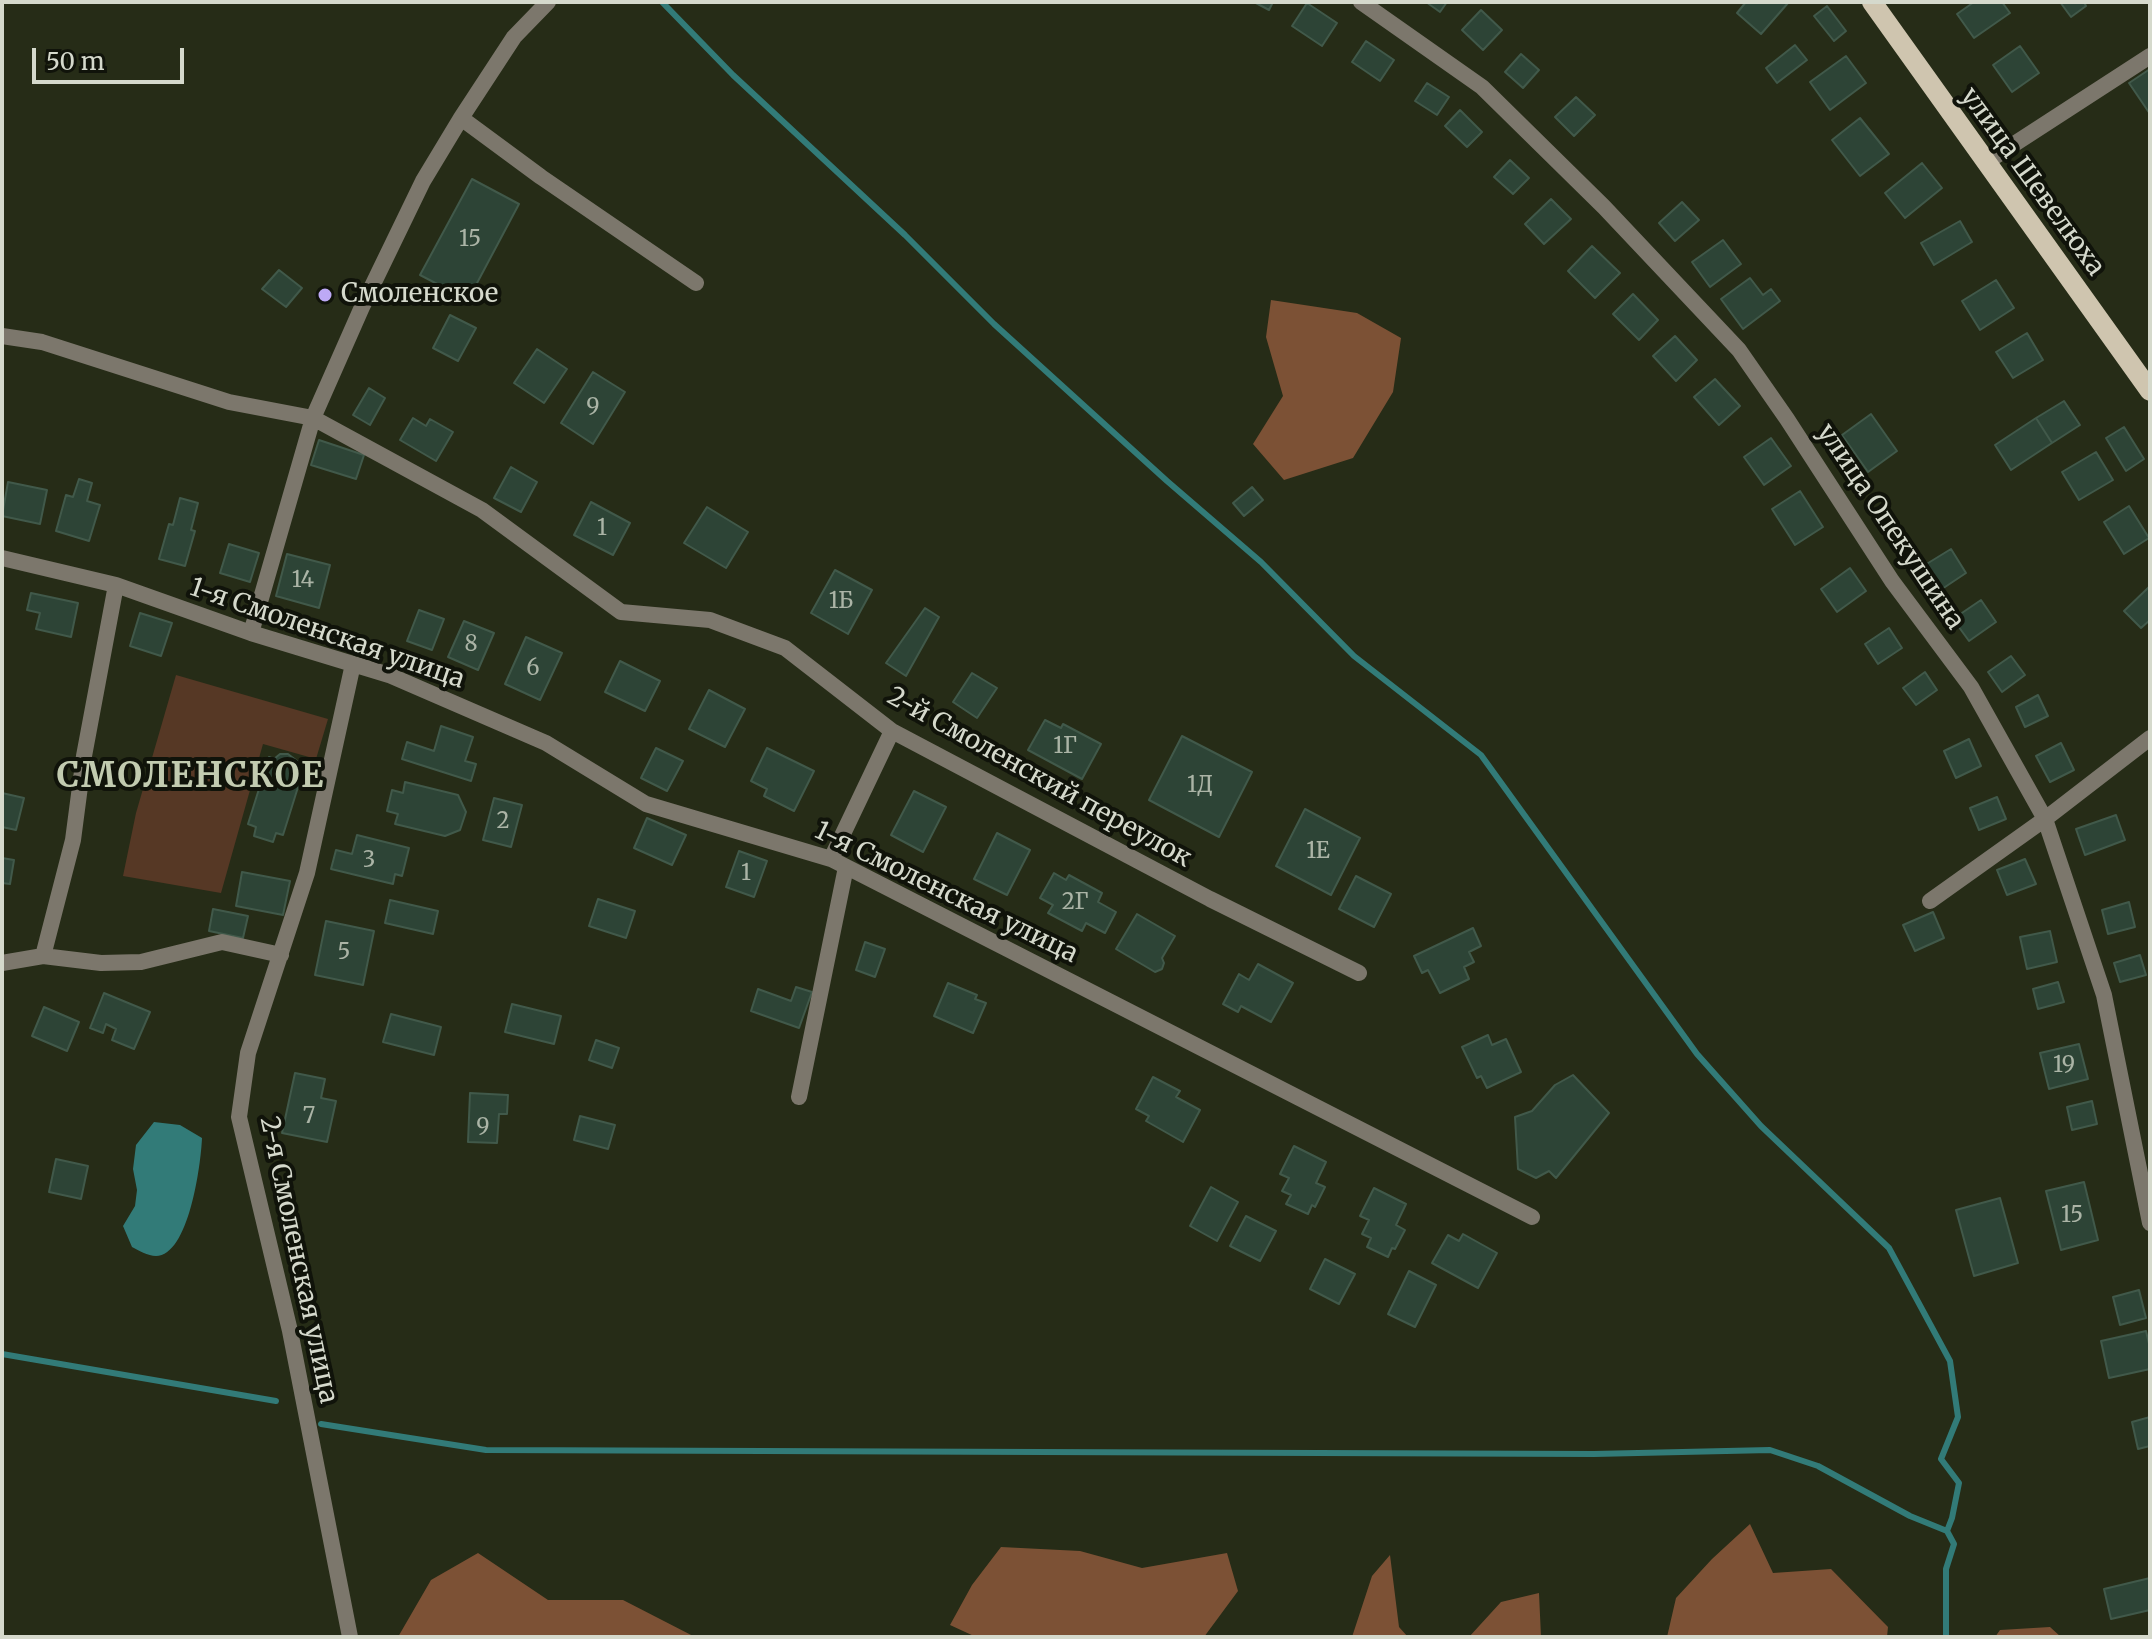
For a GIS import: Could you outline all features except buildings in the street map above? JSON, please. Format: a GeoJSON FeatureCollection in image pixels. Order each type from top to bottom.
{"type":"FeatureCollection","features":[{"type":"Feature","properties":{"kind":"main road","name":"улица Шевелюха"},"geometry":{"type":"LineString","coordinates":[[1872,2],[2150,391]]}},
{"type":"Feature","properties":{"kind":"street"},"geometry":{"type":"LineString","coordinates":[[251,633],[313,418],[362,307],[423,181],[461,118],[514,37],[548,2]]}},
{"type":"Feature","properties":{"kind":"street","name":"улица Опекушина"},"geometry":{"type":"LineString","coordinates":[[1361,2],[1482,87],[1604,207],[1739,350],[1892,581],[1971,687],[2045,819],[2104,995],[2150,1223]]}},
{"type":"Feature","properties":{"kind":"street"},"geometry":{"type":"LineString","coordinates":[[1985,163],[2150,56]]}},
{"type":"Feature","properties":{"kind":"street"},"geometry":{"type":"LineString","coordinates":[[461,118],[696,283]]}},
{"type":"Feature","properties":{"kind":"street","name":"2-й Смоленский переулок"},"geometry":{"type":"LineString","coordinates":[[2,336],[42,342],[229,402],[313,418],[482,510],[621,612],[710,620],[785,648],[892,731],[1210,899],[1359,973]]}},
{"type":"Feature","properties":{"kind":"street","name":"1-я Смоленская улица"},"geometry":{"type":"LineString","coordinates":[[2,558],[116,585],[251,633],[389,675],[535,738],[646,804],[831,859],[1532,1217]]}},
{"type":"Feature","properties":{"kind":"street"},"geometry":{"type":"LineString","coordinates":[[43,956],[73,840],[84,756],[116,585]]}},
{"type":"Feature","properties":{"kind":"street","name":"2-я Смоленская улица"},"geometry":{"type":"LineString","coordinates":[[350,1637],[290,1331],[239,1117],[248,1053],[307,873],[353,664]]}},
{"type":"Feature","properties":{"kind":"street"},"geometry":{"type":"LineString","coordinates":[[831,859],[892,731]]}},
{"type":"Feature","properties":{"kind":"street"},"geometry":{"type":"LineString","coordinates":[[1930,901],[2045,819],[2150,738]]}},
{"type":"Feature","properties":{"kind":"street"},"geometry":{"type":"LineString","coordinates":[[799,1097],[846,867]]}},
{"type":"Feature","properties":{"kind":"street"},"geometry":{"type":"LineString","coordinates":[[2,963],[43,956],[101,963],[141,962],[222,942],[281,955]]}},
{"type":"Feature","properties":{"kind":"shaded area"},"geometry":{"type":"Polygon","coordinates":[[[1271,300],[1357,313],[1401,338],[1393,392],[1353,458],[1284,480],[1253,444],[1283,396],[1266,337],[1271,300]]]}},
{"type":"Feature","properties":{"kind":"shaded area"},"geometry":{"type":"Polygon","coordinates":[[[176,675],[328,719],[316,759],[263,744],[221,893],[123,876],[136,813],[176,675]]]}},
{"type":"Feature","properties":{"kind":"shaded area"},"geometry":{"type":"Polygon","coordinates":[[[1750,1524],[1773,1573],[1831,1569],[1888,1627],[1887,1637],[1667,1637],[1676,1598],[1750,1524]]]}},
{"type":"Feature","properties":{"kind":"shaded area"},"geometry":{"type":"Polygon","coordinates":[[[1001,1547],[1080,1551],[1142,1568],[1227,1553],[1238,1591],[1204,1637],[976,1637],[950,1625],[972,1585],[1001,1547]]]}},
{"type":"Feature","properties":{"kind":"shaded area"},"geometry":{"type":"Polygon","coordinates":[[[478,1553],[548,1600],[623,1600],[695,1637],[398,1637],[431,1580],[478,1553]]]}},
{"type":"Feature","properties":{"kind":"shaded area"},"geometry":{"type":"Polygon","coordinates":[[[1390,1555],[1399,1627],[1408,1637],[1352,1637],[1372,1576],[1390,1555]]]}},
{"type":"Feature","properties":{"kind":"shaded area"},"geometry":{"type":"Polygon","coordinates":[[[1539,1593],[1541,1637],[1469,1637],[1501,1602],[1539,1593]]]}},
{"type":"Feature","properties":{"kind":"shaded area"},"geometry":{"type":"Polygon","coordinates":[[[2050,1627],[2061,1637],[1995,1637],[2000,1630],[2050,1627]]]}},
{"type":"Feature","properties":{"kind":"water"},"geometry":{"type":"Polygon","coordinates":[[[154,1122],[180,1125],[202,1138],[196,1187],[185,1226],[167,1252],[156,1256],[132,1247],[123,1226],[135,1206],[137,1190],[133,1169],[136,1145],[154,1122]]]}},
{"type":"Feature","properties":{"kind":"waterway"},"geometry":{"type":"LineString","coordinates":[[662,2],[733,75],[905,235],[994,324],[1261,562],[1354,656],[1481,755],[1697,1054],[1761,1126],[1889,1248],[1950,1361],[1958,1417],[1941,1459],[1959,1483],[1947,1531],[1954,1544],[1946,1569],[1946,1637]]}},
{"type":"Feature","properties":{"kind":"waterway"},"geometry":{"type":"LineString","coordinates":[[2,1354],[276,1401]]}},
{"type":"Feature","properties":{"kind":"waterway"},"geometry":{"type":"LineString","coordinates":[[321,1424],[486,1450],[1594,1454],[1770,1450],[1818,1466],[1910,1516],[1947,1531]]}},
{"type":"Feature","properties":{"kind":"place","name":"Смоленское"},"geometry":{"type":"Point","coordinates":[325,295]}},
{"type":"Feature","properties":{"kind":"district","name":"СМОЛЕНСКОЕ"},"geometry":{"type":"Point","coordinates":[191,777]}}]}
